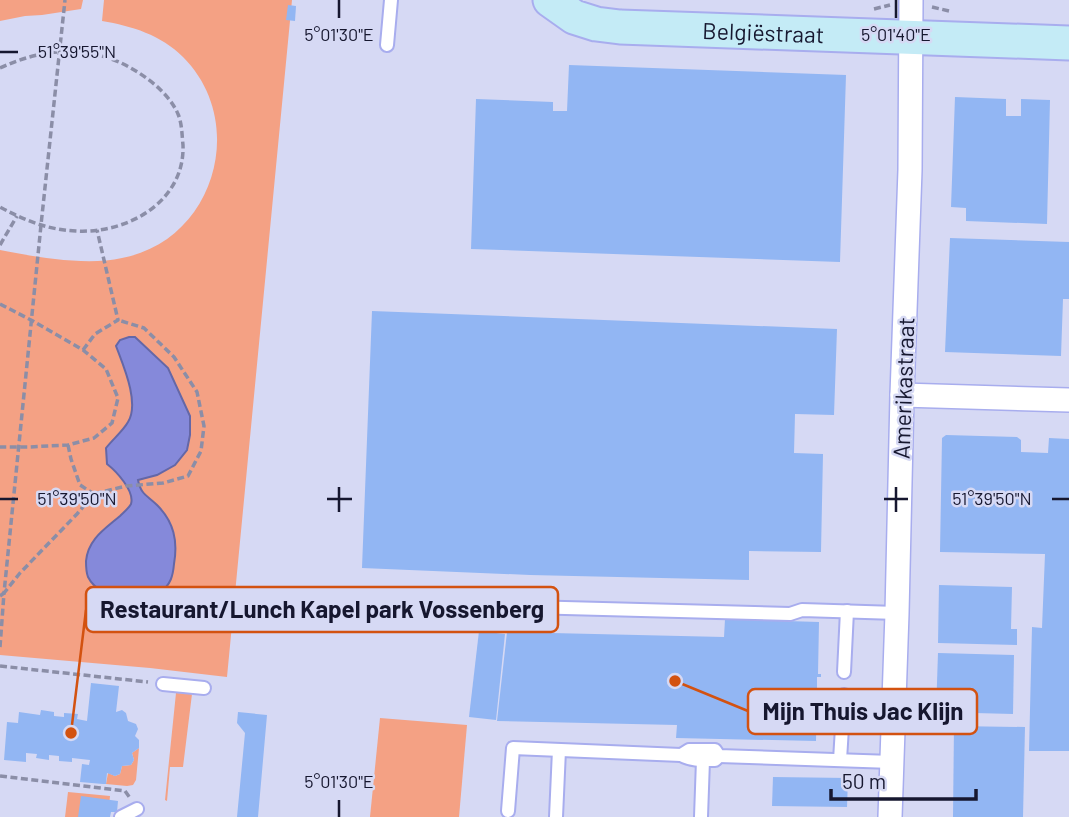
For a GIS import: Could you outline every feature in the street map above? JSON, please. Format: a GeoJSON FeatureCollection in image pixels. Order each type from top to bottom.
{"type":"FeatureCollection","features":[{"type":"Feature","properties":{"kind":"main road","name":"Belgiëstraat"},"geometry":{"type":"LineString","coordinates":[[550,0],[574,17],[596,24],[620,27],[1069,43]]}},
{"type":"Feature","properties":{"kind":"street","name":"Amerikastraat"},"geometry":{"type":"LineString","coordinates":[[890,817],[910,170],[911,0]]}},
{"type":"Feature","properties":{"kind":"street"},"geometry":{"type":"LineString","coordinates":[[902,395],[1069,400]]}},
{"type":"Feature","properties":{"kind":"lane"},"geometry":{"type":"LineString","coordinates":[[387,45],[391,0]]}},
{"type":"Feature","properties":{"kind":"lane"},"geometry":{"type":"LineString","coordinates":[[491,606],[790,614],[802,610],[897,613]]}},
{"type":"Feature","properties":{"kind":"lane"},"geometry":{"type":"LineString","coordinates":[[844,672],[847,611]]}},
{"type":"Feature","properties":{"kind":"lane"},"geometry":{"type":"LineString","coordinates":[[163,684],[204,688]]}},
{"type":"Feature","properties":{"kind":"lane"},"geometry":{"type":"LineString","coordinates":[[840,760],[844,695]]}},
{"type":"Feature","properties":{"kind":"lane"},"geometry":{"type":"LineString","coordinates":[[508,811],[513,748],[681,755],[689,759],[703,760],[715,760],[719,756],[892,762]]}},
{"type":"Feature","properties":{"kind":"lane"},"geometry":{"type":"LineString","coordinates":[[555,817],[559,750]]}},
{"type":"Feature","properties":{"kind":"lane"},"geometry":{"type":"LineString","coordinates":[[681,755],[689,750],[715,750],[719,756]]}},
{"type":"Feature","properties":{"kind":"lane"},"geometry":{"type":"LineString","coordinates":[[701,817],[703,760]]}},
{"type":"Feature","properties":{"kind":"lane"},"geometry":{"type":"LineString","coordinates":[[121,817],[137,809]]}},
{"type":"Feature","properties":{"kind":"path"},"geometry":{"type":"LineString","coordinates":[[0,648],[2,595],[65,0]]}},
{"type":"Feature","properties":{"kind":"path"},"geometry":{"type":"LineString","coordinates":[[0,68],[27,57],[61,51],[91,54],[112,60],[136,69],[151,80],[178,114],[183,135],[183,157],[177,177],[165,197],[146,214],[124,225],[76,231],[41,225],[0,207]]}},
{"type":"Feature","properties":{"kind":"path"},"geometry":{"type":"LineString","coordinates":[[0,245],[17,216]]}},
{"type":"Feature","properties":{"kind":"path"},"geometry":{"type":"LineString","coordinates":[[97,230],[118,320]]}},
{"type":"Feature","properties":{"kind":"path"},"geometry":{"type":"LineString","coordinates":[[0,304],[83,350],[106,369],[118,398],[111,423],[94,438],[68,444],[0,447]]}},
{"type":"Feature","properties":{"kind":"path"},"geometry":{"type":"LineString","coordinates":[[2,595],[94,494],[126,486],[163,483],[188,477],[201,451],[205,426],[197,392],[174,357],[144,328],[118,320],[95,334],[83,350]]}},
{"type":"Feature","properties":{"kind":"path"},"geometry":{"type":"LineString","coordinates":[[68,444],[80,485],[94,494]]}},
{"type":"Feature","properties":{"kind":"path"},"geometry":{"type":"LineString","coordinates":[[0,666],[163,684]]}},
{"type":"Feature","properties":{"kind":"path"},"geometry":{"type":"LineString","coordinates":[[0,776],[125,791],[137,809]]}},
{"type":"Feature","properties":{"kind":"shaded area"},"geometry":{"type":"Polygon","coordinates":[[[0,0],[83,0],[81,9],[0,21],[0,0]]]}},
{"type":"Feature","properties":{"kind":"shaded area"},"geometry":{"type":"Polygon","coordinates":[[[104,0],[292,0],[227,677],[0,655],[0,250],[45,258],[93,261],[122,258],[154,247],[180,229],[199,204],[212,176],[217,145],[214,114],[203,84],[183,57],[146,33],[102,21],[104,0]]]}},
{"type":"Feature","properties":{"kind":"shaded area"},"geometry":{"type":"Polygon","coordinates":[[[176,693],[192,694],[183,767],[170,767],[167,801],[165,800],[176,693]]]}},
{"type":"Feature","properties":{"kind":"shaded area"},"geometry":{"type":"Polygon","coordinates":[[[380,718],[467,725],[459,817],[370,817],[380,718]]]}},
{"type":"Feature","properties":{"kind":"shaded area"},"geometry":{"type":"Polygon","coordinates":[[[139,748],[136,780],[133,785],[106,784],[108,773],[115,776],[120,774],[122,766],[131,765],[134,760],[132,753],[139,748]]]}},
{"type":"Feature","properties":{"kind":"shaded area"},"geometry":{"type":"Polygon","coordinates":[[[68,792],[110,796],[108,817],[65,817],[68,792]]]}},
{"type":"Feature","properties":{"kind":"water"},"geometry":{"type":"Polygon","coordinates":[[[135,337],[168,368],[190,416],[187,450],[175,465],[157,475],[138,480],[143,492],[157,505],[171,525],[175,547],[173,572],[167,586],[156,594],[138,598],[108,594],[91,582],[86,571],[87,553],[94,541],[131,504],[128,487],[107,464],[106,448],[126,425],[131,414],[129,384],[116,346],[120,340],[135,337]]]}},
{"type":"Feature","properties":{"kind":"building"},"geometry":{"type":"Polygon","coordinates":[[[288,5],[296,6],[295,21],[286,20],[288,5]]]}},
{"type":"Feature","properties":{"kind":"building"},"geometry":{"type":"Polygon","coordinates":[[[569,65],[846,75],[840,262],[471,249],[476,99],[553,102],[553,111],[567,111],[569,65]]]}},
{"type":"Feature","properties":{"kind":"building"},"geometry":{"type":"Polygon","coordinates":[[[955,97],[1006,99],[1006,116],[1021,116],[1021,99],[1050,100],[1047,224],[966,221],[966,208],[951,207],[955,97]]]}},
{"type":"Feature","properties":{"kind":"building"},"geometry":{"type":"Polygon","coordinates":[[[950,238],[1069,242],[1069,299],[1063,299],[1061,356],[945,352],[950,238]]]}},
{"type":"Feature","properties":{"kind":"building"},"geometry":{"type":"Polygon","coordinates":[[[372,311],[837,329],[834,415],[795,414],[794,453],[823,454],[821,552],[749,551],[749,580],[362,568],[372,311]]]}},
{"type":"Feature","properties":{"kind":"building"},"geometry":{"type":"Polygon","coordinates":[[[946,435],[1017,437],[1021,440],[1021,452],[1048,453],[1049,438],[1069,439],[1069,751],[1029,751],[1032,627],[1042,628],[1045,554],[940,552],[942,438],[946,435]]]}},
{"type":"Feature","properties":{"kind":"building"},"geometry":{"type":"Polygon","coordinates":[[[939,585],[1012,587],[1011,629],[1017,629],[1017,645],[938,643],[939,585]]]}},
{"type":"Feature","properties":{"kind":"building"},"geometry":{"type":"Polygon","coordinates":[[[725,619],[819,622],[818,674],[821,674],[821,677],[817,677],[817,688],[821,688],[821,692],[817,692],[816,741],[676,738],[677,725],[497,721],[507,632],[724,637],[725,619]]]}},
{"type":"Feature","properties":{"kind":"building"},"geometry":{"type":"Polygon","coordinates":[[[479,631],[505,634],[496,720],[469,717],[479,631]]]}},
{"type":"Feature","properties":{"kind":"building"},"geometry":{"type":"Polygon","coordinates":[[[938,653],[1014,655],[1013,714],[936,712],[938,653]]]}},
{"type":"Feature","properties":{"kind":"building"},"geometry":{"type":"Polygon","coordinates":[[[91,683],[119,686],[116,712],[122,710],[126,713],[128,721],[136,724],[138,729],[135,736],[139,740],[139,748],[132,753],[134,760],[131,765],[122,766],[120,774],[115,776],[107,773],[106,784],[103,784],[80,782],[82,764],[89,765],[90,760],[72,758],[72,762],[59,761],[59,756],[49,755],[49,760],[36,758],[37,754],[26,753],[26,762],[4,760],[7,722],[18,723],[19,712],[40,715],[41,710],[54,712],[54,716],[64,717],[64,713],[78,714],[77,719],[87,721],[91,683]]]}},
{"type":"Feature","properties":{"kind":"building"},"geometry":{"type":"Polygon","coordinates":[[[238,712],[267,715],[258,817],[237,817],[245,733],[237,723],[238,712]]]}},
{"type":"Feature","properties":{"kind":"building"},"geometry":{"type":"Polygon","coordinates":[[[954,726],[1025,727],[1023,817],[953,817],[954,726]]]}},
{"type":"Feature","properties":{"kind":"building"},"geometry":{"type":"Polygon","coordinates":[[[773,777],[848,778],[847,807],[772,806],[773,777]]]}},
{"type":"Feature","properties":{"kind":"building"},"geometry":{"type":"Polygon","coordinates":[[[81,796],[118,801],[117,812],[111,812],[110,817],[78,817],[81,796]]]}},
{"type":"Feature","properties":{"kind":"place","name":"Mijn Thuis Jac Klijn"},"geometry":{"type":"Point","coordinates":[675,681]}},
{"type":"Feature","properties":{"kind":"place","name":"Restaurant/Lunch Kapel park Vossenberg"},"geometry":{"type":"Point","coordinates":[71,733]}}]}
